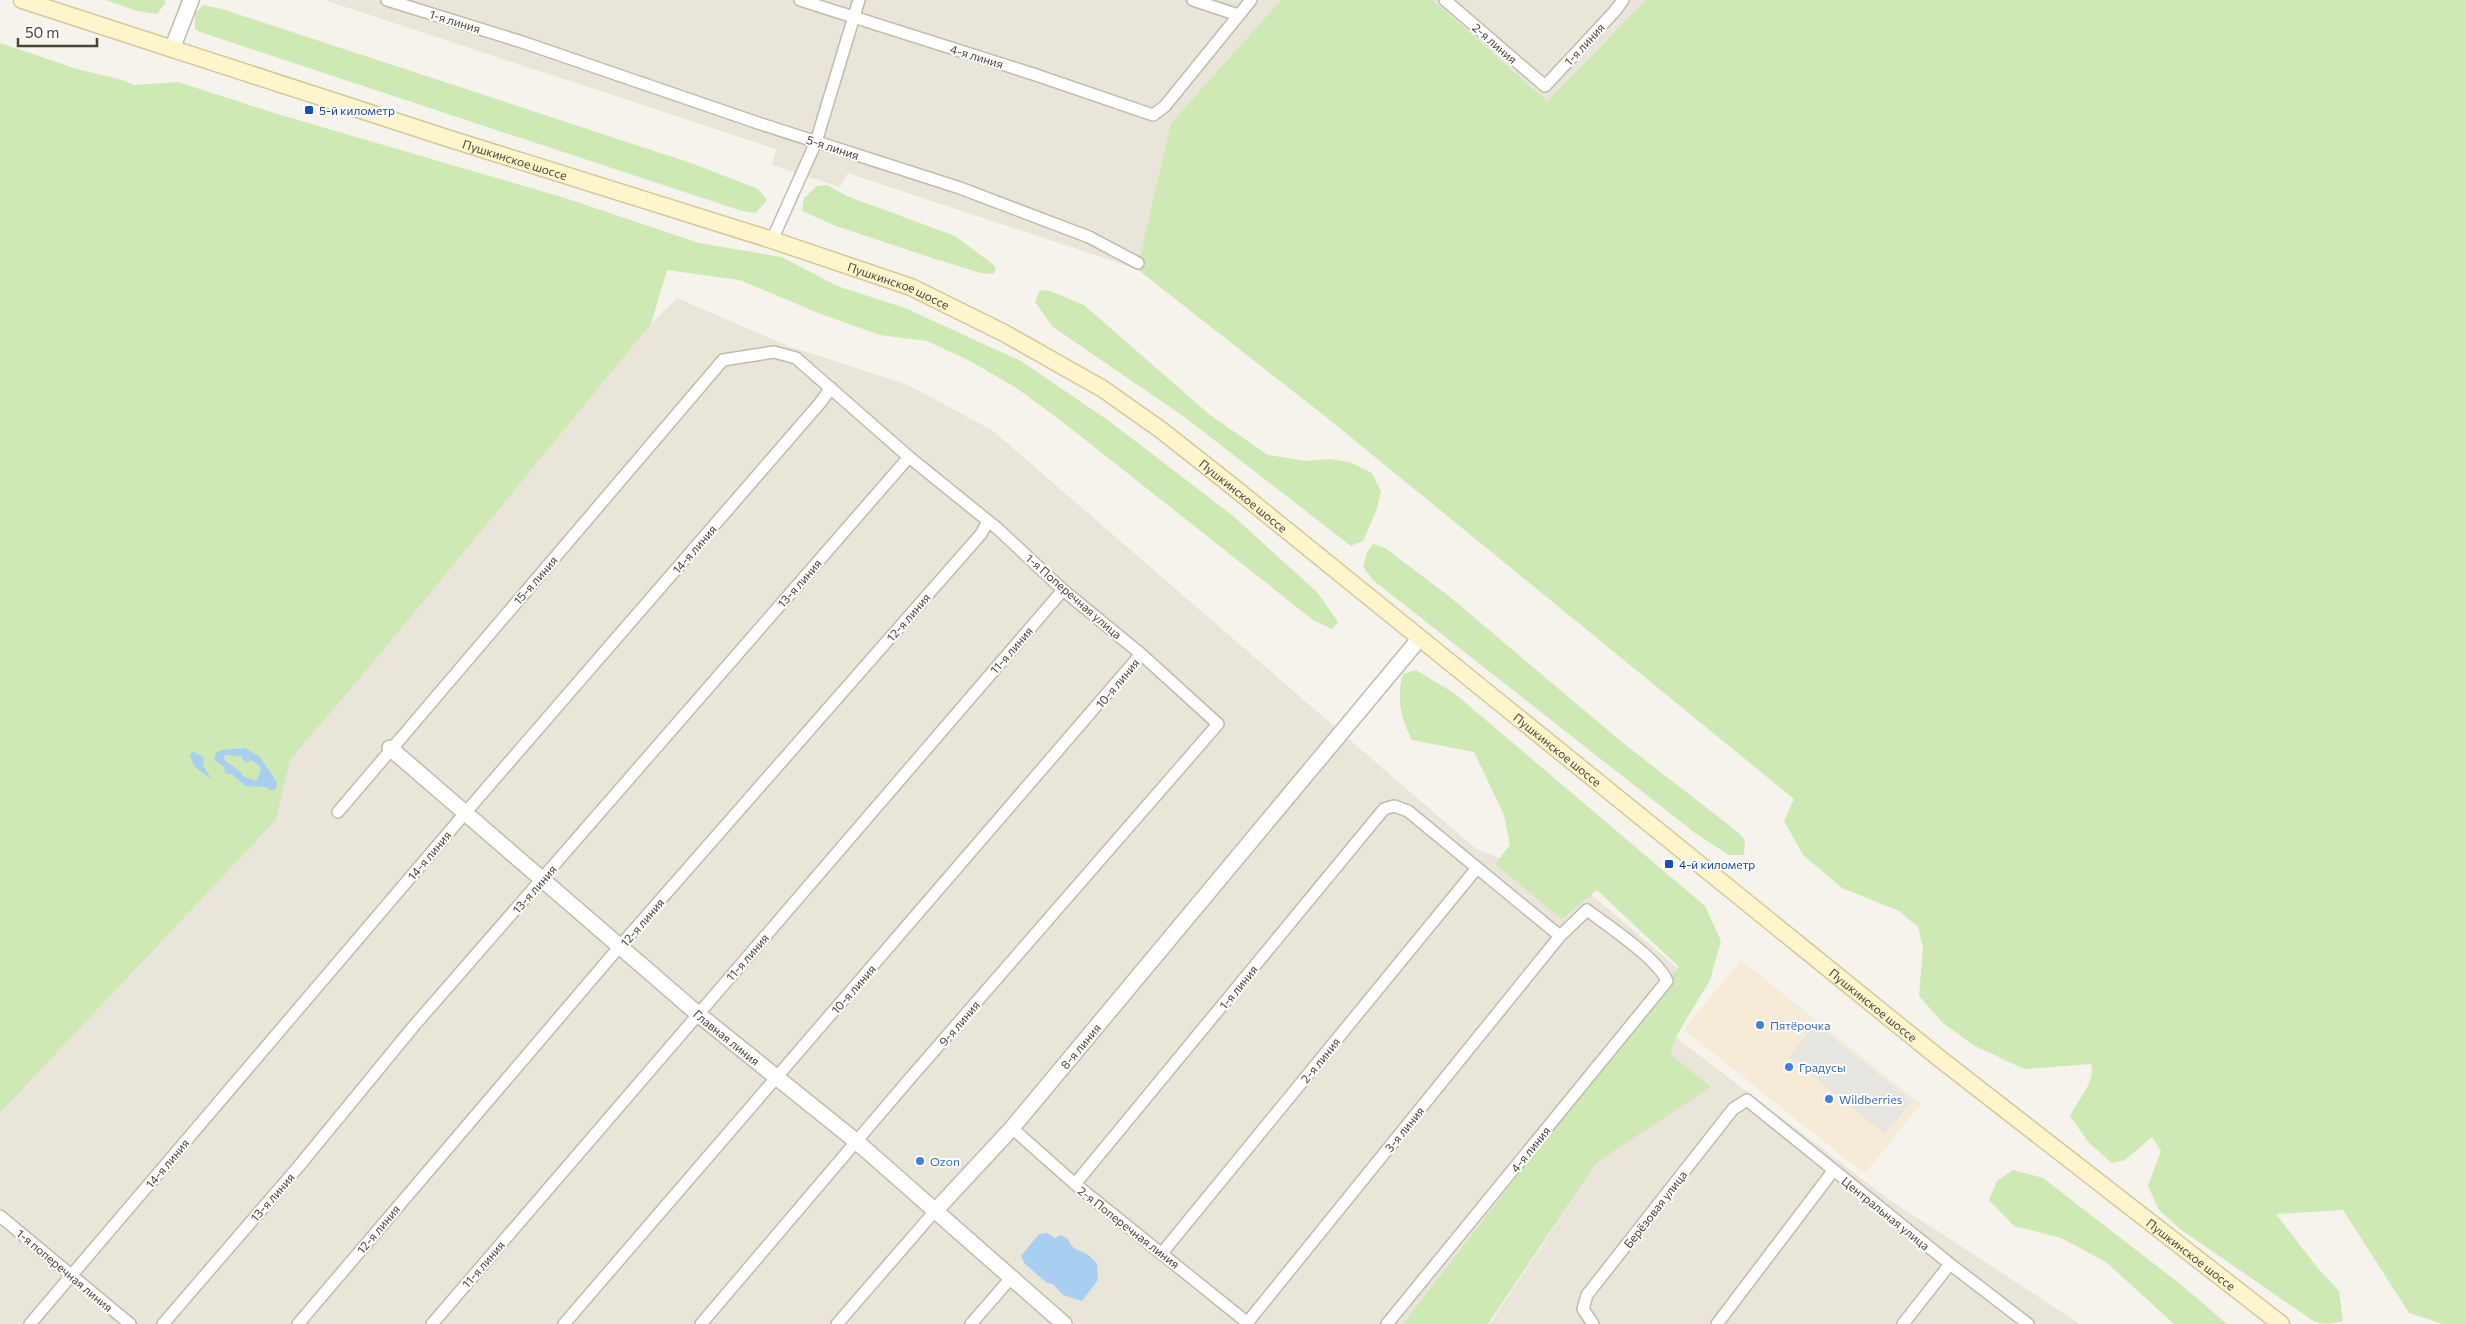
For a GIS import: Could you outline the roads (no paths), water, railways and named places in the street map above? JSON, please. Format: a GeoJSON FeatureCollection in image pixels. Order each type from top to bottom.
{"type":"FeatureCollection","features":[{"type":"Feature","properties":{"kind":"main road","name":"Пушкинское шоссе"},"geometry":{"type":"LineString","coordinates":[[22,0],[772,240],[910,287],[1004,332],[1103,390],[1161,430],[1232,486],[1939,1058],[2280,1324]]}},
{"type":"Feature","properties":{"kind":"street"},"geometry":{"type":"LineString","coordinates":[[172,49],[190,0]]}},
{"type":"Feature","properties":{"kind":"street","name":"1-я линия"},"geometry":{"type":"LineString","coordinates":[[388,0],[522,42]]}},
{"type":"Feature","properties":{"kind":"street","name":"4-я линия"},"geometry":{"type":"LineString","coordinates":[[800,0],[1036,75],[1153,115],[1166,106],[1238,15]]}},
{"type":"Feature","properties":{"kind":"street"},"geometry":{"type":"LineString","coordinates":[[772,240],[816,142],[859,0]]}},
{"type":"Feature","properties":{"kind":"street"},"geometry":{"type":"LineString","coordinates":[[1193,0],[1238,15],[1252,0]]}},
{"type":"Feature","properties":{"kind":"street","name":"2-я линия"},"geometry":{"type":"LineString","coordinates":[[1445,0],[1545,86]]}},
{"type":"Feature","properties":{"kind":"street","name":"1-я линия"},"geometry":{"type":"LineString","coordinates":[[1545,86],[1623,0]]}},
{"type":"Feature","properties":{"kind":"street","name":"5-я линия"},"geometry":{"type":"LineString","coordinates":[[522,42],[816,142],[960,188],[1088,237],[1138,263]]}},
{"type":"Feature","properties":{"kind":"street","name":"1-я Поперечная улица"},"geometry":{"type":"LineString","coordinates":[[737,356],[774,352],[796,358],[909,457],[998,529],[1063,590],[1141,654],[1218,724]]}},
{"type":"Feature","properties":{"kind":"street","name":"15-я линия"},"geometry":{"type":"LineString","coordinates":[[338,812],[390,748],[723,360],[737,356]]}},
{"type":"Feature","properties":{"kind":"street","name":"14-я линия"},"geometry":{"type":"LineString","coordinates":[[30,1324],[466,812],[831,388]]}},
{"type":"Feature","properties":{"kind":"street","name":"13-я линия"},"geometry":{"type":"LineString","coordinates":[[162,1324],[299,1166],[413,1027],[909,457]]}},
{"type":"Feature","properties":{"kind":"street","name":"12-я линия"},"geometry":{"type":"LineString","coordinates":[[298,1324],[620,946],[981,534],[988,521]]}},
{"type":"Feature","properties":{"kind":"street","name":"11-я линия"},"geometry":{"type":"LineString","coordinates":[[432,1324],[1063,590]]}},
{"type":"Feature","properties":{"kind":"street","name":"8-я линия"},"geometry":{"type":"LineString","coordinates":[[837,1324],[935,1211],[1012,1128],[1420,638]]}},
{"type":"Feature","properties":{"kind":"street","name":"10-я линия"},"geometry":{"type":"LineString","coordinates":[[564,1324],[1141,654]]}},
{"type":"Feature","properties":{"kind":"street","name":"9-я линия"},"geometry":{"type":"LineString","coordinates":[[701,1324],[1218,724]]}},
{"type":"Feature","properties":{"kind":"street","name":"Главная линия"},"geometry":{"type":"LineString","coordinates":[[390,748],[698,1014],[857,1142],[1064,1324]]}},
{"type":"Feature","properties":{"kind":"street","name":"1-я линия"},"geometry":{"type":"LineString","coordinates":[[1075,1184],[1384,809],[1394,806],[1408,811],[1477,868]]}},
{"type":"Feature","properties":{"kind":"street"},"geometry":{"type":"LineString","coordinates":[[1477,868],[1560,936]]}},
{"type":"Feature","properties":{"kind":"street","name":"2-я линия"},"geometry":{"type":"LineString","coordinates":[[1162,1253],[1477,868]]}},
{"type":"Feature","properties":{"kind":"street","name":"3-я линия"},"geometry":{"type":"LineString","coordinates":[[1248,1323],[1560,936],[1587,910],[1653,962],[1663,973]]}},
{"type":"Feature","properties":{"kind":"street","name":"4-я линия"},"geometry":{"type":"LineString","coordinates":[[1387,1324],[1661,989],[1666,981],[1663,973]]}},
{"type":"Feature","properties":{"kind":"street","name":"Центральная улица"},"geometry":{"type":"LineString","coordinates":[[1747,1100],[1833,1171],[2028,1324]]}},
{"type":"Feature","properties":{"kind":"street","name":"Берёзовая улица"},"geometry":{"type":"LineString","coordinates":[[1594,1324],[1583,1309],[1587,1295],[1733,1110],[1747,1100]]}},
{"type":"Feature","properties":{"kind":"street","name":"2-я Поперечная линия"},"geometry":{"type":"LineString","coordinates":[[1012,1128],[1075,1184],[1248,1323]]}},
{"type":"Feature","properties":{"kind":"street"},"geometry":{"type":"LineString","coordinates":[[1717,1324],[1833,1171]]}},
{"type":"Feature","properties":{"kind":"street","name":"1-я поперечная линия"},"geometry":{"type":"LineString","coordinates":[[0,1216],[130,1324]]}},
{"type":"Feature","properties":{"kind":"street"},"geometry":{"type":"LineString","coordinates":[[1903,1324],[1950,1264]]}},
{"type":"Feature","properties":{"kind":"street"},"geometry":{"type":"LineString","coordinates":[[971,1324],[1010,1278]]}},
{"type":"Feature","properties":{"kind":"water"},"geometry":{"type":"Polygon","coordinates":[[[245,748],[260,757],[277,782],[276,789],[272,791],[266,787],[245,786],[233,775],[225,773],[224,767],[214,760],[216,753],[221,750],[245,748]],[[225,755],[224,760],[242,773],[243,776],[256,781],[261,771],[260,766],[251,760],[245,763],[241,756],[225,755]]]}},
{"type":"Feature","properties":{"kind":"water"},"geometry":{"type":"Polygon","coordinates":[[[193,751],[204,758],[203,765],[212,780],[194,766],[190,755],[193,751]]]}},
{"type":"Feature","properties":{"kind":"water"},"geometry":{"type":"Polygon","coordinates":[[[1047,1233],[1055,1238],[1061,1235],[1068,1239],[1074,1248],[1088,1255],[1097,1264],[1098,1280],[1082,1301],[1063,1295],[1053,1284],[1047,1283],[1025,1264],[1021,1256],[1039,1234],[1047,1233]]]}},
{"type":"Feature","properties":{"kind":"place","name":"5-й километр"},"geometry":{"type":"Point","coordinates":[309,110]}},
{"type":"Feature","properties":{"kind":"place","name":"4-й километр"},"geometry":{"type":"Point","coordinates":[1669,864]}},
{"type":"Feature","properties":{"kind":"place","name":"Пятёрочка"},"geometry":{"type":"Point","coordinates":[1760,1025]}},
{"type":"Feature","properties":{"kind":"place","name":"Градусы"},"geometry":{"type":"Point","coordinates":[1789,1067]}},
{"type":"Feature","properties":{"kind":"place","name":"Wildberries"},"geometry":{"type":"Point","coordinates":[1829,1099]}},
{"type":"Feature","properties":{"kind":"place","name":"Ozon"},"geometry":{"type":"Point","coordinates":[920,1161]}}]}
